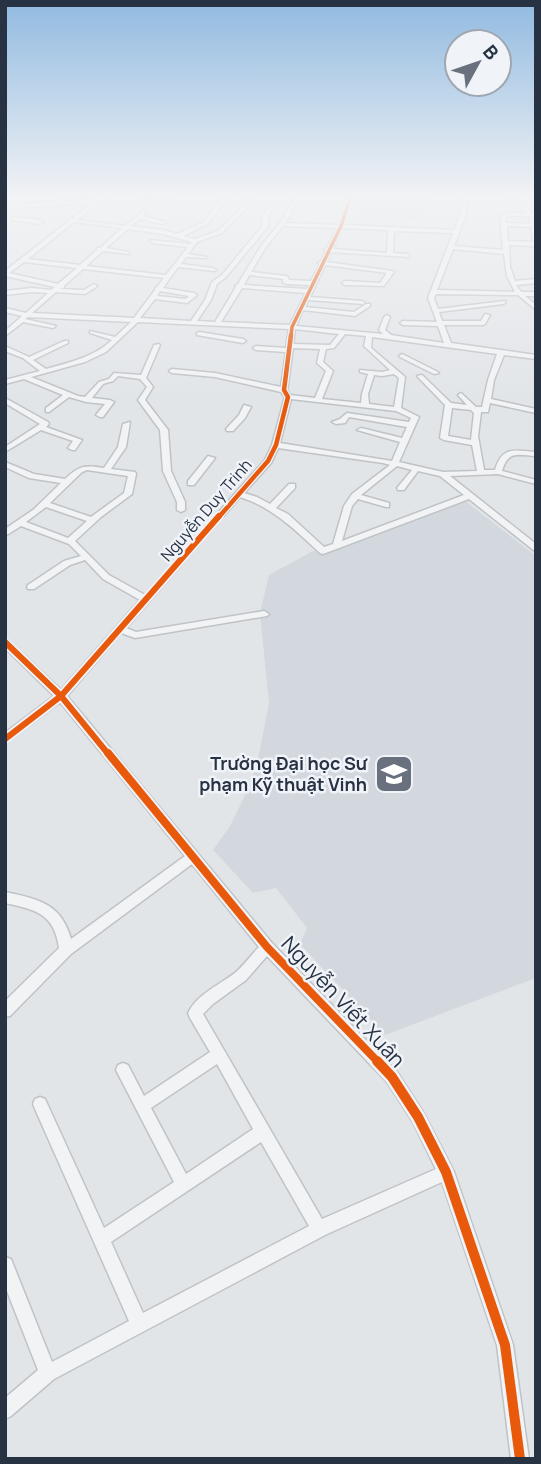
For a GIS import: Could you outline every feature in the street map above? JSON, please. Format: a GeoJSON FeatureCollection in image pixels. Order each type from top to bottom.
{"type":"FeatureCollection","features":[{"type":"Feature","properties":{"kind":"street"},"geometry":{"type":"LineString","coordinates":[[66,264],[166,277]]}},
{"type":"Feature","properties":{"kind":"street"},"geometry":{"type":"LineString","coordinates":[[192,323],[193,317],[208,300],[214,283],[233,264]]}},
{"type":"Feature","properties":{"kind":"street"},"geometry":{"type":"LineString","coordinates":[[217,324],[254,264]]}},
{"type":"Feature","properties":{"kind":"street","name":"Nguyễn Duy Trinh"},"geometry":{"type":"LineString","coordinates":[[5,739],[61,696],[268,461],[276,445],[286,393],[292,327],[320,264]]}},
{"type":"Feature","properties":{"kind":"street"},"geometry":{"type":"LineString","coordinates":[[331,264],[391,272],[382,285],[345,283]]}},
{"type":"Feature","properties":{"kind":"street"},"geometry":{"type":"LineString","coordinates":[[443,264],[430,302],[449,345]]}},
{"type":"Feature","properties":{"kind":"street"},"geometry":{"type":"LineString","coordinates":[[509,264],[520,294],[536,307]]}},
{"type":"Feature","properties":{"kind":"street"},"geometry":{"type":"LineString","coordinates":[[5,382],[93,357],[136,320],[176,265],[213,270]]}},
{"type":"Feature","properties":{"kind":"street"},"geometry":{"type":"LineString","coordinates":[[5,334],[83,266]]}},
{"type":"Feature","properties":{"kind":"street"},"geometry":{"type":"LineString","coordinates":[[5,274],[58,290]]}},
{"type":"Feature","properties":{"kind":"street"},"geometry":{"type":"LineString","coordinates":[[247,274],[280,276],[286,278],[286,282],[308,291]]}},
{"type":"Feature","properties":{"kind":"street"},"geometry":{"type":"LineString","coordinates":[[514,283],[536,281]]}},
{"type":"Feature","properties":{"kind":"street"},"geometry":{"type":"LineString","coordinates":[[5,303],[5,295],[32,290],[85,292],[94,286]]}},
{"type":"Feature","properties":{"kind":"street"},"geometry":{"type":"LineString","coordinates":[[238,286],[308,291],[365,304],[353,314],[301,308]]}},
{"type":"Feature","properties":{"kind":"street"},"geometry":{"type":"LineString","coordinates":[[152,297],[187,302],[194,295],[157,289]]}},
{"type":"Feature","properties":{"kind":"street"},"geometry":{"type":"LineString","coordinates":[[433,292],[536,294]]}},
{"type":"Feature","properties":{"kind":"street"},"geometry":{"type":"LineString","coordinates":[[435,311],[503,302]]}},
{"type":"Feature","properties":{"kind":"street"},"geometry":{"type":"LineString","coordinates":[[5,310],[53,326]]}},
{"type":"Feature","properties":{"kind":"street"},"geometry":{"type":"LineString","coordinates":[[403,323],[483,323],[487,315]]}},
{"type":"Feature","properties":{"kind":"street"},"geometry":{"type":"LineString","coordinates":[[387,317],[382,330],[389,337]]}},
{"type":"Feature","properties":{"kind":"street"},"geometry":{"type":"LineString","coordinates":[[25,318],[292,327],[369,334],[536,357]]}},
{"type":"Feature","properties":{"kind":"street"},"geometry":{"type":"LineString","coordinates":[[256,348],[335,346],[343,331]]}},
{"type":"Feature","properties":{"kind":"street"},"geometry":{"type":"LineString","coordinates":[[92,332],[117,339]]}},
{"type":"Feature","properties":{"kind":"street"},"geometry":{"type":"LineString","coordinates":[[199,334],[243,341]]}},
{"type":"Feature","properties":{"kind":"street"},"geometry":{"type":"LineString","coordinates":[[369,334],[367,346],[393,372],[402,377],[436,373],[402,356]]}},
{"type":"Feature","properties":{"kind":"street"},"geometry":{"type":"LineString","coordinates":[[29,359],[66,342]]}},
{"type":"Feature","properties":{"kind":"street"},"geometry":{"type":"LineString","coordinates":[[143,377],[157,345]]}},
{"type":"Feature","properties":{"kind":"street"},"geometry":{"type":"LineString","coordinates":[[5,348],[29,359],[46,371]]}},
{"type":"Feature","properties":{"kind":"street"},"geometry":{"type":"LineString","coordinates":[[317,401],[330,371],[320,361],[323,348]]}},
{"type":"Feature","properties":{"kind":"street"},"geometry":{"type":"LineString","coordinates":[[420,376],[449,405],[485,410],[491,380],[501,353]]}},
{"type":"Feature","properties":{"kind":"street"},"geometry":{"type":"LineString","coordinates":[[362,371],[393,372]]}},
{"type":"Feature","properties":{"kind":"street"},"geometry":{"type":"LineString","coordinates":[[172,372],[215,374],[317,401],[397,409],[415,417],[396,464],[355,496],[348,506],[336,547]]}},
{"type":"Feature","properties":{"kind":"street"},"geometry":{"type":"LineString","coordinates":[[365,405],[365,394],[372,372]]}},
{"type":"Feature","properties":{"kind":"street"},"geometry":{"type":"LineString","coordinates":[[86,400],[101,383],[111,380],[116,374],[143,377],[150,387],[141,400],[164,430],[167,471],[181,502],[181,510]]}},
{"type":"Feature","properties":{"kind":"street"},"geometry":{"type":"LineString","coordinates":[[25,377],[86,400],[110,402],[100,415]]}},
{"type":"Feature","properties":{"kind":"street"},"geometry":{"type":"LineString","coordinates":[[397,409],[402,377]]}},
{"type":"Feature","properties":{"kind":"street"},"geometry":{"type":"LineString","coordinates":[[49,410],[69,394]]}},
{"type":"Feature","properties":{"kind":"street"},"geometry":{"type":"LineString","coordinates":[[461,395],[477,409]]}},
{"type":"Feature","properties":{"kind":"street"},"geometry":{"type":"LineString","coordinates":[[5,400],[45,422],[42,428],[5,450]]}},
{"type":"Feature","properties":{"kind":"street"},"geometry":{"type":"LineString","coordinates":[[488,401],[536,411]]}},
{"type":"Feature","properties":{"kind":"street"},"geometry":{"type":"LineString","coordinates":[[449,405],[443,438],[476,443]]}},
{"type":"Feature","properties":{"kind":"street"},"geometry":{"type":"LineString","coordinates":[[230,429],[247,407]]}},
{"type":"Feature","properties":{"kind":"street"},"geometry":{"type":"LineString","coordinates":[[477,409],[476,443],[481,473]]}},
{"type":"Feature","properties":{"kind":"street"},"geometry":{"type":"LineString","coordinates":[[336,422],[342,421],[348,415],[411,425]]}},
{"type":"Feature","properties":{"kind":"street"},"geometry":{"type":"LineString","coordinates":[[106,471],[122,447],[127,424]]}},
{"type":"Feature","properties":{"kind":"street"},"geometry":{"type":"LineString","coordinates":[[42,428],[78,440],[72,448]]}},
{"type":"Feature","properties":{"kind":"street"},"geometry":{"type":"LineString","coordinates":[[361,430],[405,441]]}},
{"type":"Feature","properties":{"kind":"street"},"geometry":{"type":"LineString","coordinates":[[276,445],[443,474],[498,472],[536,482]]}},
{"type":"Feature","properties":{"kind":"street"},"geometry":{"type":"LineString","coordinates":[[498,472],[502,459],[512,452],[536,454]]}},
{"type":"Feature","properties":{"kind":"street"},"geometry":{"type":"LineString","coordinates":[[191,483],[211,458]]}},
{"type":"Feature","properties":{"kind":"street"},"geometry":{"type":"LineString","coordinates":[[5,464],[32,476],[66,482]]}},
{"type":"Feature","properties":{"kind":"street"},"geometry":{"type":"LineString","coordinates":[[520,477],[529,467]]}},
{"type":"Feature","properties":{"kind":"street"},"geometry":{"type":"LineString","coordinates":[[401,488],[416,468]]}},
{"type":"Feature","properties":{"kind":"street"},"geometry":{"type":"LineString","coordinates":[[5,533],[45,503],[82,469],[132,474],[129,492],[70,541]]}},
{"type":"Feature","properties":{"kind":"street"},"geometry":{"type":"LineString","coordinates":[[443,474],[536,549]]}},
{"type":"Feature","properties":{"kind":"street"},"geometry":{"type":"LineString","coordinates":[[271,508],[292,486]]}},
{"type":"Feature","properties":{"kind":"street"},"geometry":{"type":"LineString","coordinates":[[238,494],[271,508],[292,522],[323,551],[469,496]]}},
{"type":"Feature","properties":{"kind":"street"},"geometry":{"type":"LineString","coordinates":[[355,496],[386,505]]}},
{"type":"Feature","properties":{"kind":"street"},"geometry":{"type":"LineString","coordinates":[[45,503],[92,520]]}},
{"type":"Feature","properties":{"kind":"street"},"geometry":{"type":"LineString","coordinates":[[20,523],[70,541],[106,577],[146,599]]}},
{"type":"Feature","properties":{"kind":"street"},"geometry":{"type":"LineString","coordinates":[[31,587],[67,563],[86,557]]}},
{"type":"Feature","properties":{"kind":"street"},"geometry":{"type":"LineString","coordinates":[[120,629],[135,635],[261,615]]}},
{"type":"Feature","properties":{"kind":"street","name":"Nguyễn Viết Xuân"},"geometry":{"type":"LineString","coordinates":[[5,642],[61,696],[267,947],[392,1077],[418,1117],[446,1172],[505,1345],[520,1459]]}},
{"type":"Feature","properties":{"kind":"street"},"geometry":{"type":"LineString","coordinates":[[8,1003],[66,950],[193,858]]}},
{"type":"Feature","properties":{"kind":"street"},"geometry":{"type":"LineString","coordinates":[[5,897],[37,904],[50,912],[62,928],[66,950]]}},
{"type":"Feature","properties":{"kind":"street"},"geometry":{"type":"LineString","coordinates":[[267,947],[241,976],[208,999],[195,1013],[217,1056],[319,1229]]}},
{"type":"Feature","properties":{"kind":"street"},"geometry":{"type":"LineString","coordinates":[[142,1106],[217,1056]]}},
{"type":"Feature","properties":{"kind":"street"},"geometry":{"type":"LineString","coordinates":[[123,1070],[183,1184]]}},
{"type":"Feature","properties":{"kind":"street"},"geometry":{"type":"LineString","coordinates":[[40,1104],[140,1325]]}},
{"type":"Feature","properties":{"kind":"street"},"geometry":{"type":"LineString","coordinates":[[101,1239],[262,1132]]}},
{"type":"Feature","properties":{"kind":"street"},"geometry":{"type":"LineString","coordinates":[[5,1410],[48,1373],[319,1229],[446,1172]]}},
{"type":"Feature","properties":{"kind":"street"},"geometry":{"type":"LineString","coordinates":[[5,1265],[48,1373]]}},
{"type":"Feature","properties":{"kind":"shaded area","name":"Trường Đại học Sư phạm Kỹ thuật Vinh"},"geometry":{"type":"Polygon","coordinates":[[[464,500],[536,556],[536,978],[385,1035],[300,944],[307,928],[276,888],[253,893],[213,850],[230,826],[248,789],[258,759],[269,703],[260,613],[269,575],[311,552],[464,500]]]}},
{"type":"Feature","properties":{"kind":"cycle path"},"geometry":{"type":"LineString","coordinates":[[5,739],[61,696],[268,461],[276,445],[288,397],[284,390],[292,327],[322,264]]}},
{"type":"Feature","properties":{"kind":"cycle path"},"geometry":{"type":"LineString","coordinates":[[5,642],[61,696],[267,947],[392,1077],[418,1117],[446,1172],[505,1345],[520,1459]]}},
{"type":"Feature","properties":{"kind":"place","name":"Trường Đại học Sư phạm Kỹ thuật Vinh"},"geometry":{"type":"Point","coordinates":[394,774]}}]}
